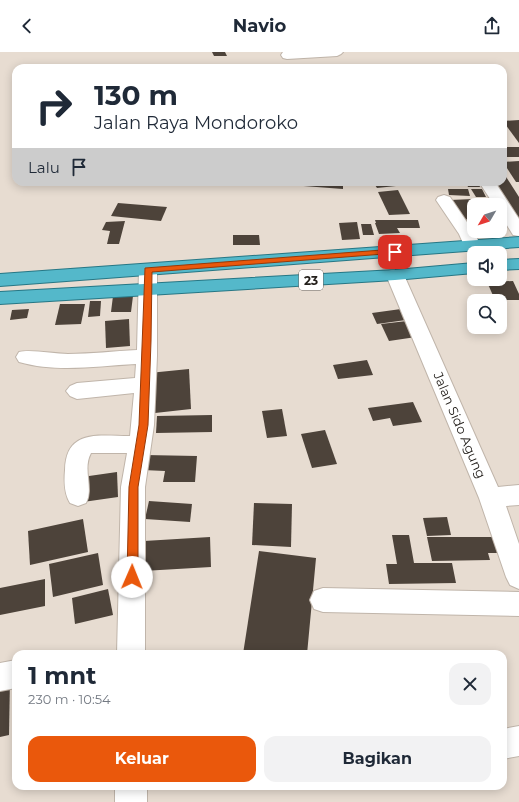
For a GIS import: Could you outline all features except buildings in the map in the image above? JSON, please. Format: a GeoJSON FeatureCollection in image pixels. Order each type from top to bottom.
{"type":"FeatureCollection","features":[{"type":"Feature","properties":{"kind":"highway","name":"23"},"geometry":{"type":"LineString","coordinates":[[472,246],[519,242]]}},
{"type":"Feature","properties":{"kind":"highway","name":"23"},"geometry":{"type":"LineString","coordinates":[[0,298],[148,279],[467,247]]}},
{"type":"Feature","properties":{"kind":"highway"},"geometry":{"type":"LineString","coordinates":[[507,265],[519,264]]}},
{"type":"Feature","properties":{"kind":"highway","name":"23"},"geometry":{"type":"LineString","coordinates":[[0,280],[395,275],[467,269]]}},
{"type":"Feature","properties":{"kind":"street"},"geometry":{"type":"LineString","coordinates":[[287,55],[337,52]]}},
{"type":"Feature","properties":{"kind":"street"},"geometry":{"type":"LineString","coordinates":[[490,186],[519,231]]}},
{"type":"Feature","properties":{"kind":"street"},"geometry":{"type":"LineString","coordinates":[[444,200],[467,234],[472,246]]}},
{"type":"Feature","properties":{"kind":"street","name":"Jalan Sido Agung"},"geometry":{"type":"LineString","coordinates":[[395,275],[491,498],[519,577]]}},
{"type":"Feature","properties":{"kind":"street"},"geometry":{"type":"LineString","coordinates":[[128,650],[134,487],[143,425],[147,356],[148,279]]}},
{"type":"Feature","properties":{"kind":"street"},"geometry":{"type":"LineString","coordinates":[[26,357],[42,361],[58,362],[147,356]]}},
{"type":"Feature","properties":{"kind":"street"},"geometry":{"type":"LineString","coordinates":[[77,391],[145,385]]}},
{"type":"Feature","properties":{"kind":"street"},"geometry":{"type":"LineString","coordinates":[[78,496],[76,465],[80,450],[83,446],[88,444],[140,445]]}},
{"type":"Feature","properties":{"kind":"street"},"geometry":{"type":"LineString","coordinates":[[491,498],[519,495]]}},
{"type":"Feature","properties":{"kind":"street"},"geometry":{"type":"LineString","coordinates":[[323,600],[519,604]]}},
{"type":"Feature","properties":{"kind":"street"},"geometry":{"type":"LineString","coordinates":[[0,678],[12,675]]}},
{"type":"Feature","properties":{"kind":"street"},"geometry":{"type":"LineString","coordinates":[[507,743],[519,741]]}},
{"type":"Feature","properties":{"kind":"street"},"geometry":{"type":"LineString","coordinates":[[130,802],[131,790]]}},
{"type":"Feature","properties":{"kind":"route"},"geometry":{"type":"LineString","coordinates":[[132,577],[134,487],[143,425],[147,341],[148,270],[395,252]]}}]}
